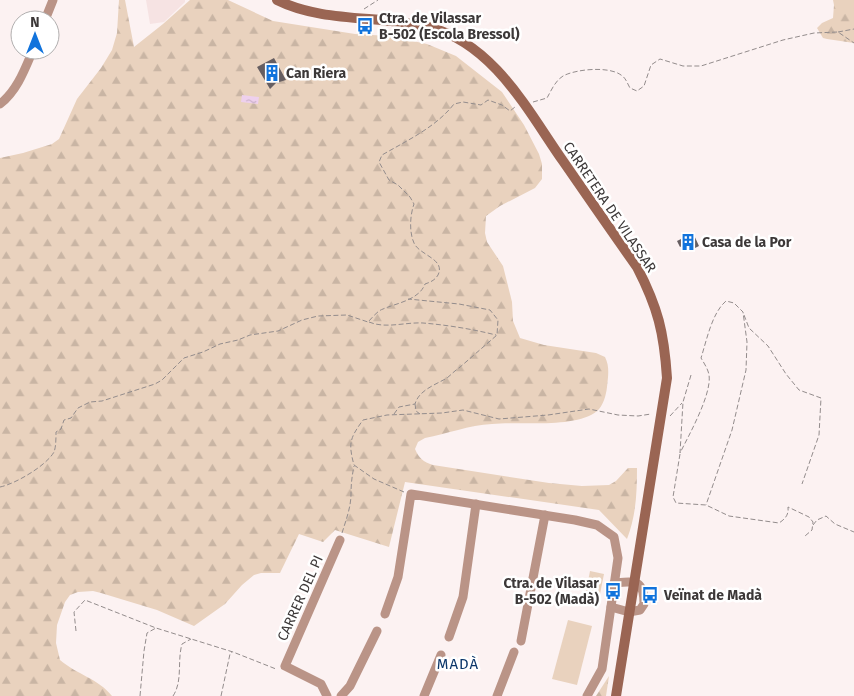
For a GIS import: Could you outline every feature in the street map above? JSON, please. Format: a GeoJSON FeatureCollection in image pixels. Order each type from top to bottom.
{"type":"FeatureCollection","features":[{"type":"Feature","properties":{"kind":"street","name":"CARRETERA DE VILASSAR"},"geometry":{"type":"LineString","coordinates":[[277,0],[316,13],[398,21],[431,28],[457,39],[472,48],[493,66],[511,87],[637,267],[650,294],[660,323],[665,350],[666,378],[616,696]]}},
{"type":"Feature","properties":{"kind":"street"},"geometry":{"type":"LineString","coordinates":[[0,104],[13,91],[29,60]]}},
{"type":"Feature","properties":{"kind":"street"},"geometry":{"type":"LineString","coordinates":[[385,614],[398,578],[412,494],[597,525],[614,537],[618,558],[602,669],[587,696]]}},
{"type":"Feature","properties":{"kind":"street"},"geometry":{"type":"LineString","coordinates":[[449,637],[463,597],[476,504]]}},
{"type":"Feature","properties":{"kind":"street"},"geometry":{"type":"LineString","coordinates":[[521,641],[545,515]]}},
{"type":"Feature","properties":{"kind":"street","name":"CARRER DEL PI"},"geometry":{"type":"LineString","coordinates":[[283,669],[340,540]]}},
{"type":"Feature","properties":{"kind":"street"},"geometry":{"type":"LineString","coordinates":[[614,583],[634,581]]}},
{"type":"Feature","properties":{"kind":"street"},"geometry":{"type":"LineString","coordinates":[[611,607],[629,612]]}},
{"type":"Feature","properties":{"kind":"street"},"geometry":{"type":"LineString","coordinates":[[341,696],[350,686],[377,631]]}},
{"type":"Feature","properties":{"kind":"street"},"geometry":{"type":"LineString","coordinates":[[497,696],[514,652]]}},
{"type":"Feature","properties":{"kind":"street"},"geometry":{"type":"LineString","coordinates":[[424,696],[441,654]]}},
{"type":"Feature","properties":{"kind":"street"},"geometry":{"type":"LineString","coordinates":[[283,669],[321,684],[327,696]]}},
{"type":"Feature","properties":{"kind":"path"},"geometry":{"type":"LineString","coordinates":[[353,17],[378,0]]}},
{"type":"Feature","properties":{"kind":"path"},"geometry":{"type":"LineString","coordinates":[[368,322],[381,309],[397,305],[422,291],[425,284],[433,281],[440,271],[438,264],[420,251],[414,244],[410,217],[414,204],[398,185],[389,180],[379,162],[382,154],[426,129],[445,115],[454,104],[463,102],[481,105],[488,100],[502,105],[510,111],[523,103],[538,102],[547,98],[556,83],[564,76],[601,68],[619,73],[625,78],[630,88],[637,91],[644,86],[651,65],[660,59],[683,66],[701,66],[783,40],[854,29]]}},
{"type":"Feature","properties":{"kind":"path"},"geometry":{"type":"LineString","coordinates":[[838,32],[854,43]]}},
{"type":"Feature","properties":{"kind":"path"},"geometry":{"type":"LineString","coordinates":[[407,299],[460,304],[490,310],[498,320],[496,335],[452,372],[449,377],[418,395],[415,404],[416,411],[420,414]]}},
{"type":"Feature","properties":{"kind":"path"},"geometry":{"type":"LineString","coordinates":[[680,453],[698,418],[708,389],[710,376],[706,364],[701,358],[719,307],[726,301],[734,303],[743,312],[749,328],[768,346],[799,390],[821,398],[819,434],[802,484]]}},
{"type":"Feature","properties":{"kind":"path"},"geometry":{"type":"LineString","coordinates":[[706,505],[732,430],[746,370],[743,312]]}},
{"type":"Feature","properties":{"kind":"path"},"geometry":{"type":"LineString","coordinates":[[0,487],[27,476],[53,453],[56,432],[61,429],[64,420],[71,418],[78,408],[90,402],[102,401],[155,384],[162,380],[184,358],[220,344],[250,335],[278,331],[302,320],[318,316],[347,315],[378,326],[421,323],[496,335]]}},
{"type":"Feature","properties":{"kind":"path"},"geometry":{"type":"LineString","coordinates":[[691,374],[683,402],[680,453],[673,497],[676,503],[706,505],[729,516],[779,523],[785,519],[789,512],[788,507],[809,517],[813,522],[812,530],[805,536]]}},
{"type":"Feature","properties":{"kind":"path"},"geometry":{"type":"LineString","coordinates":[[340,540],[349,513],[350,483],[354,465],[350,439],[363,420],[372,417],[463,410],[499,419],[589,409],[618,415],[660,419],[674,413],[683,402]]}},
{"type":"Feature","properties":{"kind":"path"},"geometry":{"type":"LineString","coordinates":[[393,415],[399,407],[415,404]]}},
{"type":"Feature","properties":{"kind":"path"},"geometry":{"type":"LineString","coordinates":[[354,465],[374,479],[395,489],[412,494]]}},
{"type":"Feature","properties":{"kind":"path"},"geometry":{"type":"LineString","coordinates":[[812,525],[817,520],[826,516],[835,524],[854,532]]}},
{"type":"Feature","properties":{"kind":"path"},"geometry":{"type":"LineString","coordinates":[[76,631],[74,612],[85,600],[156,628],[283,669]]}},
{"type":"Feature","properties":{"kind":"path"},"geometry":{"type":"LineString","coordinates":[[140,696],[147,634],[156,628]]}},
{"type":"Feature","properties":{"kind":"path"},"geometry":{"type":"LineString","coordinates":[[173,696],[179,683],[179,654],[182,644],[187,640],[193,639]]}},
{"type":"Feature","properties":{"kind":"path"},"geometry":{"type":"LineString","coordinates":[[221,696],[230,654],[233,652]]}},
{"type":"Feature","properties":{"kind":"shaded area"},"geometry":{"type":"Polygon","coordinates":[[[146,0],[185,0],[185,2],[164,22],[150,24],[146,0]]]}},
{"type":"Feature","properties":{"kind":"green space"},"geometry":{"type":"Polygon","coordinates":[[[119,0],[125,0],[134,47],[190,0],[228,0],[273,21],[355,34],[389,36],[427,44],[456,56],[502,92],[524,125],[542,164],[542,179],[535,188],[500,206],[486,216],[485,233],[487,242],[503,266],[512,302],[513,321],[520,338],[544,345],[596,353],[605,357],[608,364],[606,394],[603,404],[588,417],[562,422],[503,423],[475,426],[425,438],[418,442],[415,449],[422,459],[433,465],[549,483],[582,486],[609,485],[616,481],[628,468],[637,468],[635,504],[627,539],[599,510],[405,482],[389,547],[335,530],[323,542],[299,534],[280,573],[254,575],[225,604],[194,626],[157,610],[93,591],[78,592],[70,595],[65,602],[57,625],[56,643],[60,660],[101,685],[112,696],[0,696],[0,158],[52,144],[59,139],[77,99],[101,68],[112,50],[117,33],[119,0]]]}},
{"type":"Feature","properties":{"kind":"green space"},"geometry":{"type":"Polygon","coordinates":[[[833,0],[854,0],[854,43],[823,38],[817,28],[822,23],[833,18],[833,0]]]}},
{"type":"Feature","properties":{"kind":"green space"},"geometry":{"type":"Polygon","coordinates":[[[590,571],[604,574],[598,604],[584,602],[590,571]]]}},
{"type":"Feature","properties":{"kind":"green space"},"geometry":{"type":"Polygon","coordinates":[[[568,620],[592,626],[577,685],[552,679],[568,620]]]}},
{"type":"Feature","properties":{"kind":"green space"},"geometry":{"type":"Polygon","coordinates":[[[609,676],[606,696],[596,696],[609,676]]]}},
{"type":"Feature","properties":{"kind":"water"},"geometry":{"type":"Polygon","coordinates":[[[242,95],[259,97],[258,104],[241,102],[242,95]]]}},
{"type":"Feature","properties":{"kind":"building","name":"Can Riera"},"geometry":{"type":"Polygon","coordinates":[[[274,58],[286,80],[276,83],[270,89],[257,67],[274,58]]]}},
{"type":"Feature","properties":{"kind":"building","name":"Casa de la Por"},"geometry":{"type":"Polygon","coordinates":[[[693,233],[699,246],[689,251],[686,244],[680,247],[677,241],[693,233]]]}},
{"type":"Feature","properties":{"kind":"place","name":"Ctra. de Vilassar B-502 (Escola Bressol)"},"geometry":{"type":"Point","coordinates":[365,26]}},
{"type":"Feature","properties":{"kind":"place","name":"Can Riera"},"geometry":{"type":"Point","coordinates":[272,73]}},
{"type":"Feature","properties":{"kind":"place","name":"Casa de la Por"},"geometry":{"type":"Point","coordinates":[688,242]}},
{"type":"Feature","properties":{"kind":"place","name":"Ctra. de Vilasar B-502 (Madà)"},"geometry":{"type":"Point","coordinates":[613,591]}},
{"type":"Feature","properties":{"kind":"place","name":"Veïnat de Madà"},"geometry":{"type":"Point","coordinates":[650,595]}},
{"type":"Feature","properties":{"kind":"district","name":"MADÀ"},"geometry":{"type":"Point","coordinates":[458,664]}}]}
